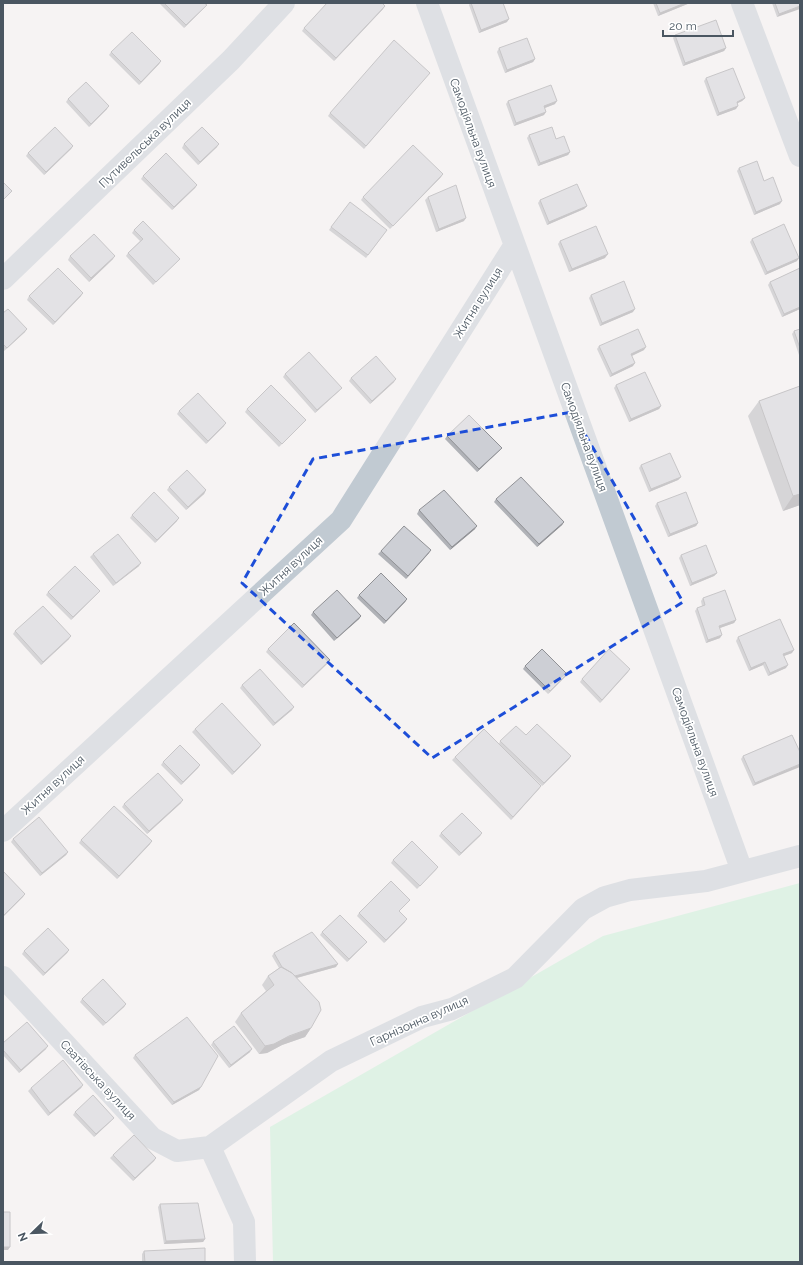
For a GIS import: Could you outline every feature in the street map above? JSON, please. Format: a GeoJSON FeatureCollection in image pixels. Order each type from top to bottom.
{"type":"FeatureCollection","features":[{"type":"Feature","properties":{"kind":"street","name":"Путивельська вулиця"},"geometry":{"type":"LineString","coordinates":[[3,279],[70,217],[231,60],[284,3]]}},
{"type":"Feature","properties":{"kind":"street","name":"Самодіяльна вулиця"},"geometry":{"type":"LineString","coordinates":[[427,3],[742,871]]}},
{"type":"Feature","properties":{"kind":"street"},"geometry":{"type":"LineString","coordinates":[[742,3],[800,156]]}},
{"type":"Feature","properties":{"kind":"street","name":"Житня вулиця"},"geometry":{"type":"LineString","coordinates":[[3,831],[341,520],[514,246]]}},
{"type":"Feature","properties":{"kind":"street","name":"Гарнізонна вулиця"},"geometry":{"type":"LineString","coordinates":[[210,1147],[331,1061],[422,1017],[452,1008],[515,978],[583,909],[605,897],[630,890],[706,880],[800,856]]}},
{"type":"Feature","properties":{"kind":"street","name":"Сватівська вулиця"},"geometry":{"type":"LineString","coordinates":[[3,977],[152,1138],[177,1151],[210,1147]]}},
{"type":"Feature","properties":{"kind":"street"},"geometry":{"type":"LineString","coordinates":[[210,1147],[244,1222],[245,1262]]}},
{"type":"Feature","properties":{"kind":"highlighted area"},"geometry":{"type":"Polygon","coordinates":[[[572,412],[683,602],[432,758],[242,583],[313,459],[572,412]]]}},
{"type":"Feature","properties":{"kind":"green space"},"geometry":{"type":"Polygon","coordinates":[[[800,883],[800,1262],[273,1262],[270,1127],[603,936],[800,883]]]}},
{"type":"Feature","properties":{"kind":"building"},"geometry":{"type":"Polygon","coordinates":[[[164,3],[204,3],[207,5],[186,25],[164,3]]]}},
{"type":"Feature","properties":{"kind":"building"},"geometry":{"type":"Polygon","coordinates":[[[327,3],[382,3],[385,6],[336,58],[304,28],[327,3]]]}},
{"type":"Feature","properties":{"kind":"building"},"geometry":{"type":"Polygon","coordinates":[[[471,3],[503,3],[509,19],[481,30],[471,3]]]}},
{"type":"Feature","properties":{"kind":"building"},"geometry":{"type":"Polygon","coordinates":[[[656,3],[685,3],[660,13],[656,3]]]}},
{"type":"Feature","properties":{"kind":"building"},"geometry":{"type":"Polygon","coordinates":[[[775,3],[800,3],[800,6],[779,14],[775,3]]]}},
{"type":"Feature","properties":{"kind":"building"},"geometry":{"type":"Polygon","coordinates":[[[716,20],[726,48],[685,63],[675,35],[716,20]]]}},
{"type":"Feature","properties":{"kind":"building"},"geometry":{"type":"Polygon","coordinates":[[[132,32],[161,61],[141,82],[111,52],[132,32]]]}},
{"type":"Feature","properties":{"kind":"building"},"geometry":{"type":"Polygon","coordinates":[[[527,38],[535,59],[507,70],[499,48],[527,38]]]}},
{"type":"Feature","properties":{"kind":"building"},"geometry":{"type":"Polygon","coordinates":[[[394,40],[430,73],[366,146],[330,113],[394,40]]]}},
{"type":"Feature","properties":{"kind":"building"},"geometry":{"type":"Polygon","coordinates":[[[733,68],[745,98],[737,102],[738,106],[719,113],[706,78],[733,68]]]}},
{"type":"Feature","properties":{"kind":"building"},"geometry":{"type":"Polygon","coordinates":[[[86,82],[109,106],[91,124],[68,99],[86,82]]]}},
{"type":"Feature","properties":{"kind":"building"},"geometry":{"type":"Polygon","coordinates":[[[551,85],[557,101],[544,106],[546,112],[516,123],[508,101],[551,85]]]}},
{"type":"Feature","properties":{"kind":"building"},"geometry":{"type":"Polygon","coordinates":[[[55,127],[73,146],[46,172],[28,153],[55,127]]]}},
{"type":"Feature","properties":{"kind":"building"},"geometry":{"type":"Polygon","coordinates":[[[202,127],[219,144],[200,162],[184,144],[202,127]]]}},
{"type":"Feature","properties":{"kind":"building"},"geometry":{"type":"Polygon","coordinates":[[[552,127],[556,139],[564,136],[570,152],[540,163],[529,135],[552,127]]]}},
{"type":"Feature","properties":{"kind":"building"},"geometry":{"type":"Polygon","coordinates":[[[413,145],[443,174],[393,226],[363,197],[413,145]]]}},
{"type":"Feature","properties":{"kind":"building"},"geometry":{"type":"Polygon","coordinates":[[[166,153],[197,185],[174,207],[143,176],[166,153]]]}},
{"type":"Feature","properties":{"kind":"building"},"geometry":{"type":"Polygon","coordinates":[[[757,161],[764,181],[773,177],[782,201],[756,212],[739,168],[757,161]]]}},
{"type":"Feature","properties":{"kind":"building"},"geometry":{"type":"Polygon","coordinates":[[[3,182],[12,191],[3,200],[3,182]]]}},
{"type":"Feature","properties":{"kind":"building"},"geometry":{"type":"Polygon","coordinates":[[[577,184],[587,206],[549,222],[540,200],[577,184]]]}},
{"type":"Feature","properties":{"kind":"building"},"geometry":{"type":"Polygon","coordinates":[[[456,185],[466,218],[439,229],[428,197],[456,185]]]}},
{"type":"Feature","properties":{"kind":"building"},"geometry":{"type":"Polygon","coordinates":[[[350,202],[387,230],[368,255],[331,227],[350,202]]]}},
{"type":"Feature","properties":{"kind":"building"},"geometry":{"type":"Polygon","coordinates":[[[143,221],[180,259],[156,282],[128,253],[143,239],[134,230],[143,221]]]}},
{"type":"Feature","properties":{"kind":"building"},"geometry":{"type":"Polygon","coordinates":[[[784,224],[799,258],[767,272],[752,239],[784,224]]]}},
{"type":"Feature","properties":{"kind":"building"},"geometry":{"type":"Polygon","coordinates":[[[596,226],[608,254],[572,269],[560,241],[596,226]]]}},
{"type":"Feature","properties":{"kind":"building"},"geometry":{"type":"Polygon","coordinates":[[[94,234],[115,256],[91,278],[70,256],[94,234]]]}},
{"type":"Feature","properties":{"kind":"building"},"geometry":{"type":"Polygon","coordinates":[[[58,268],[83,293],[55,322],[29,296],[58,268]]]}},
{"type":"Feature","properties":{"kind":"building"},"geometry":{"type":"Polygon","coordinates":[[[800,268],[800,307],[784,314],[770,282],[800,268]]]}},
{"type":"Feature","properties":{"kind":"building"},"geometry":{"type":"Polygon","coordinates":[[[624,281],[635,309],[602,323],[591,295],[624,281]]]}},
{"type":"Feature","properties":{"kind":"building"},"geometry":{"type":"Polygon","coordinates":[[[8,309],[27,329],[7,348],[3,344],[3,313],[8,309]]]}},
{"type":"Feature","properties":{"kind":"building"},"geometry":{"type":"Polygon","coordinates":[[[638,329],[646,347],[631,354],[635,363],[612,374],[599,346],[638,329]]]}},
{"type":"Feature","properties":{"kind":"building"},"geometry":{"type":"Polygon","coordinates":[[[800,329],[800,348],[794,331],[800,329]]]}},
{"type":"Feature","properties":{"kind":"building"},"geometry":{"type":"Polygon","coordinates":[[[309,352],[342,388],[317,410],[285,374],[309,352]]]}},
{"type":"Feature","properties":{"kind":"building"},"geometry":{"type":"Polygon","coordinates":[[[376,356],[396,379],[372,401],[351,378],[376,356]]]}},
{"type":"Feature","properties":{"kind":"building"},"geometry":{"type":"Polygon","coordinates":[[[645,372],[661,406],[631,419],[616,385],[645,372]]]}},
{"type":"Feature","properties":{"kind":"building"},"geometry":{"type":"Polygon","coordinates":[[[271,385],[306,420],[282,444],[247,409],[271,385]]]}},
{"type":"Feature","properties":{"kind":"building"},"geometry":{"type":"Polygon","coordinates":[[[800,386],[800,494],[793,496],[759,401],[800,386]]]}},
{"type":"Feature","properties":{"kind":"building"},"geometry":{"type":"Polygon","coordinates":[[[198,393],[226,423],[208,441],[179,411],[198,393]]]}},
{"type":"Feature","properties":{"kind":"building"},"geometry":{"type":"Polygon","coordinates":[[[469,415],[502,448],[479,469],[447,436],[469,415]]]}},
{"type":"Feature","properties":{"kind":"building"},"geometry":{"type":"Polygon","coordinates":[[[670,453],[681,477],[651,489],[641,465],[670,453]]]}},
{"type":"Feature","properties":{"kind":"building"},"geometry":{"type":"Polygon","coordinates":[[[187,470],[206,490],[188,507],[169,487],[187,470]]]}},
{"type":"Feature","properties":{"kind":"building"},"geometry":{"type":"Polygon","coordinates":[[[521,477],[564,522],[539,544],[496,499],[521,477]]]}},
{"type":"Feature","properties":{"kind":"building"},"geometry":{"type":"Polygon","coordinates":[[[444,490],[477,526],[452,547],[419,510],[444,490]]]}},
{"type":"Feature","properties":{"kind":"building"},"geometry":{"type":"Polygon","coordinates":[[[154,492],[179,518],[157,540],[132,515],[154,492]]]}},
{"type":"Feature","properties":{"kind":"building"},"geometry":{"type":"Polygon","coordinates":[[[686,492],[698,523],[670,534],[657,503],[686,492]]]}},
{"type":"Feature","properties":{"kind":"building"},"geometry":{"type":"Polygon","coordinates":[[[404,526],[431,550],[408,576],[381,551],[404,526]]]}},
{"type":"Feature","properties":{"kind":"building"},"geometry":{"type":"Polygon","coordinates":[[[118,534],[141,563],[116,583],[93,554],[118,534]]]}},
{"type":"Feature","properties":{"kind":"building"},"geometry":{"type":"Polygon","coordinates":[[[706,545],[717,573],[692,583],[681,555],[706,545]]]}},
{"type":"Feature","properties":{"kind":"building"},"geometry":{"type":"Polygon","coordinates":[[[75,566],[100,591],[73,617],[48,592],[75,566]]]}},
{"type":"Feature","properties":{"kind":"building"},"geometry":{"type":"Polygon","coordinates":[[[381,573],[407,599],[386,621],[359,595],[381,573]]]}},
{"type":"Feature","properties":{"kind":"building"},"geometry":{"type":"Polygon","coordinates":[[[337,590],[361,616],[337,638],[313,612],[337,590]]]}},
{"type":"Feature","properties":{"kind":"building"},"geometry":{"type":"Polygon","coordinates":[[[725,590],[736,620],[719,626],[722,635],[708,640],[697,608],[705,605],[703,598],[725,590]]]}},
{"type":"Feature","properties":{"kind":"building"},"geometry":{"type":"Polygon","coordinates":[[[43,606],[71,636],[43,662],[15,631],[43,606]]]}},
{"type":"Feature","properties":{"kind":"building"},"geometry":{"type":"Polygon","coordinates":[[[780,619],[794,650],[783,654],[788,665],[770,673],[765,662],[751,668],[738,637],[780,619]]]}},
{"type":"Feature","properties":{"kind":"building"},"geometry":{"type":"Polygon","coordinates":[[[294,623],[330,660],[304,685],[268,649],[294,623]]]}},
{"type":"Feature","properties":{"kind":"building"},"geometry":{"type":"Polygon","coordinates":[[[542,649],[567,674],[550,691],[525,666],[542,649]]]}},
{"type":"Feature","properties":{"kind":"building"},"geometry":{"type":"Polygon","coordinates":[[[609,649],[630,669],[602,700],[582,679],[609,649]]]}},
{"type":"Feature","properties":{"kind":"building"},"geometry":{"type":"Polygon","coordinates":[[[260,669],[294,707],[275,723],[242,685],[260,669]]]}},
{"type":"Feature","properties":{"kind":"building"},"geometry":{"type":"Polygon","coordinates":[[[222,703],[261,745],[234,772],[195,729],[222,703]]]}},
{"type":"Feature","properties":{"kind":"building"},"geometry":{"type":"Polygon","coordinates":[[[537,724],[571,756],[544,783],[500,741],[516,726],[526,735],[537,724]]]}},
{"type":"Feature","properties":{"kind":"building"},"geometry":{"type":"Polygon","coordinates":[[[484,729],[541,786],[513,817],[455,757],[484,729]]]}},
{"type":"Feature","properties":{"kind":"building"},"geometry":{"type":"Polygon","coordinates":[[[792,735],[800,752],[800,764],[755,783],[743,756],[792,735]]]}},
{"type":"Feature","properties":{"kind":"building"},"geometry":{"type":"Polygon","coordinates":[[[180,745],[200,765],[183,782],[163,762],[180,745]]]}},
{"type":"Feature","properties":{"kind":"building"},"geometry":{"type":"Polygon","coordinates":[[[158,773],[183,800],[149,831],[124,804],[158,773]]]}},
{"type":"Feature","properties":{"kind":"building"},"geometry":{"type":"Polygon","coordinates":[[[114,806],[152,841],[119,876],[81,840],[114,806]]]}},
{"type":"Feature","properties":{"kind":"building"},"geometry":{"type":"Polygon","coordinates":[[[462,813],[482,833],[461,853],[441,833],[462,813]]]}},
{"type":"Feature","properties":{"kind":"building"},"geometry":{"type":"Polygon","coordinates":[[[39,817],[68,852],[42,873],[13,839],[39,817]]]}},
{"type":"Feature","properties":{"kind":"building"},"geometry":{"type":"Polygon","coordinates":[[[412,841],[438,867],[420,886],[393,860],[412,841]]]}},
{"type":"Feature","properties":{"kind":"building"},"geometry":{"type":"Polygon","coordinates":[[[3,871],[25,894],[3,916],[3,871]]]}},
{"type":"Feature","properties":{"kind":"building"},"geometry":{"type":"Polygon","coordinates":[[[391,881],[410,900],[399,911],[407,919],[386,940],[359,913],[391,881]]]}},
{"type":"Feature","properties":{"kind":"building"},"geometry":{"type":"Polygon","coordinates":[[[340,915],[367,942],[349,959],[322,932],[340,915]]]}},
{"type":"Feature","properties":{"kind":"building"},"geometry":{"type":"Polygon","coordinates":[[[48,928],[69,950],[45,973],[24,951],[48,928]]]}},
{"type":"Feature","properties":{"kind":"building"},"geometry":{"type":"Polygon","coordinates":[[[312,932],[338,964],[295,976],[282,967],[274,953],[312,932]]]}},
{"type":"Feature","properties":{"kind":"building"},"geometry":{"type":"Polygon","coordinates":[[[281,967],[292,973],[319,1002],[321,1010],[311,1028],[289,1036],[274,1044],[265,1046],[241,1013],[274,985],[268,976],[281,967]]]}},
{"type":"Feature","properties":{"kind":"building"},"geometry":{"type":"Polygon","coordinates":[[[103,979],[126,1004],[106,1023],[82,999],[103,979]]]}},
{"type":"Feature","properties":{"kind":"building"},"geometry":{"type":"Polygon","coordinates":[[[187,1017],[218,1056],[201,1087],[174,1102],[135,1055],[187,1017]]]}},
{"type":"Feature","properties":{"kind":"building"},"geometry":{"type":"Polygon","coordinates":[[[27,1022],[48,1046],[21,1070],[3,1050],[3,1043],[27,1022]]]}},
{"type":"Feature","properties":{"kind":"building"},"geometry":{"type":"Polygon","coordinates":[[[234,1026],[252,1049],[231,1065],[213,1042],[234,1026]]]}},
{"type":"Feature","properties":{"kind":"building"},"geometry":{"type":"Polygon","coordinates":[[[63,1060],[83,1085],[50,1113],[31,1088],[63,1060]]]}},
{"type":"Feature","properties":{"kind":"building"},"geometry":{"type":"Polygon","coordinates":[[[93,1095],[114,1118],[96,1134],[75,1112],[93,1095]]]}},
{"type":"Feature","properties":{"kind":"building"},"geometry":{"type":"Polygon","coordinates":[[[134,1135],[156,1158],[135,1178],[113,1155],[134,1135]]]}},
{"type":"Feature","properties":{"kind":"building"},"geometry":{"type":"Polygon","coordinates":[[[198,1203],[205,1239],[166,1241],[160,1204],[198,1203]]]}},
{"type":"Feature","properties":{"kind":"building"},"geometry":{"type":"Polygon","coordinates":[[[3,1212],[10,1212],[10,1247],[3,1247],[3,1212]]]}},
{"type":"Feature","properties":{"kind":"building"},"geometry":{"type":"Polygon","coordinates":[[[205,1248],[205,1262],[145,1262],[144,1251],[205,1248]]]}}]}
